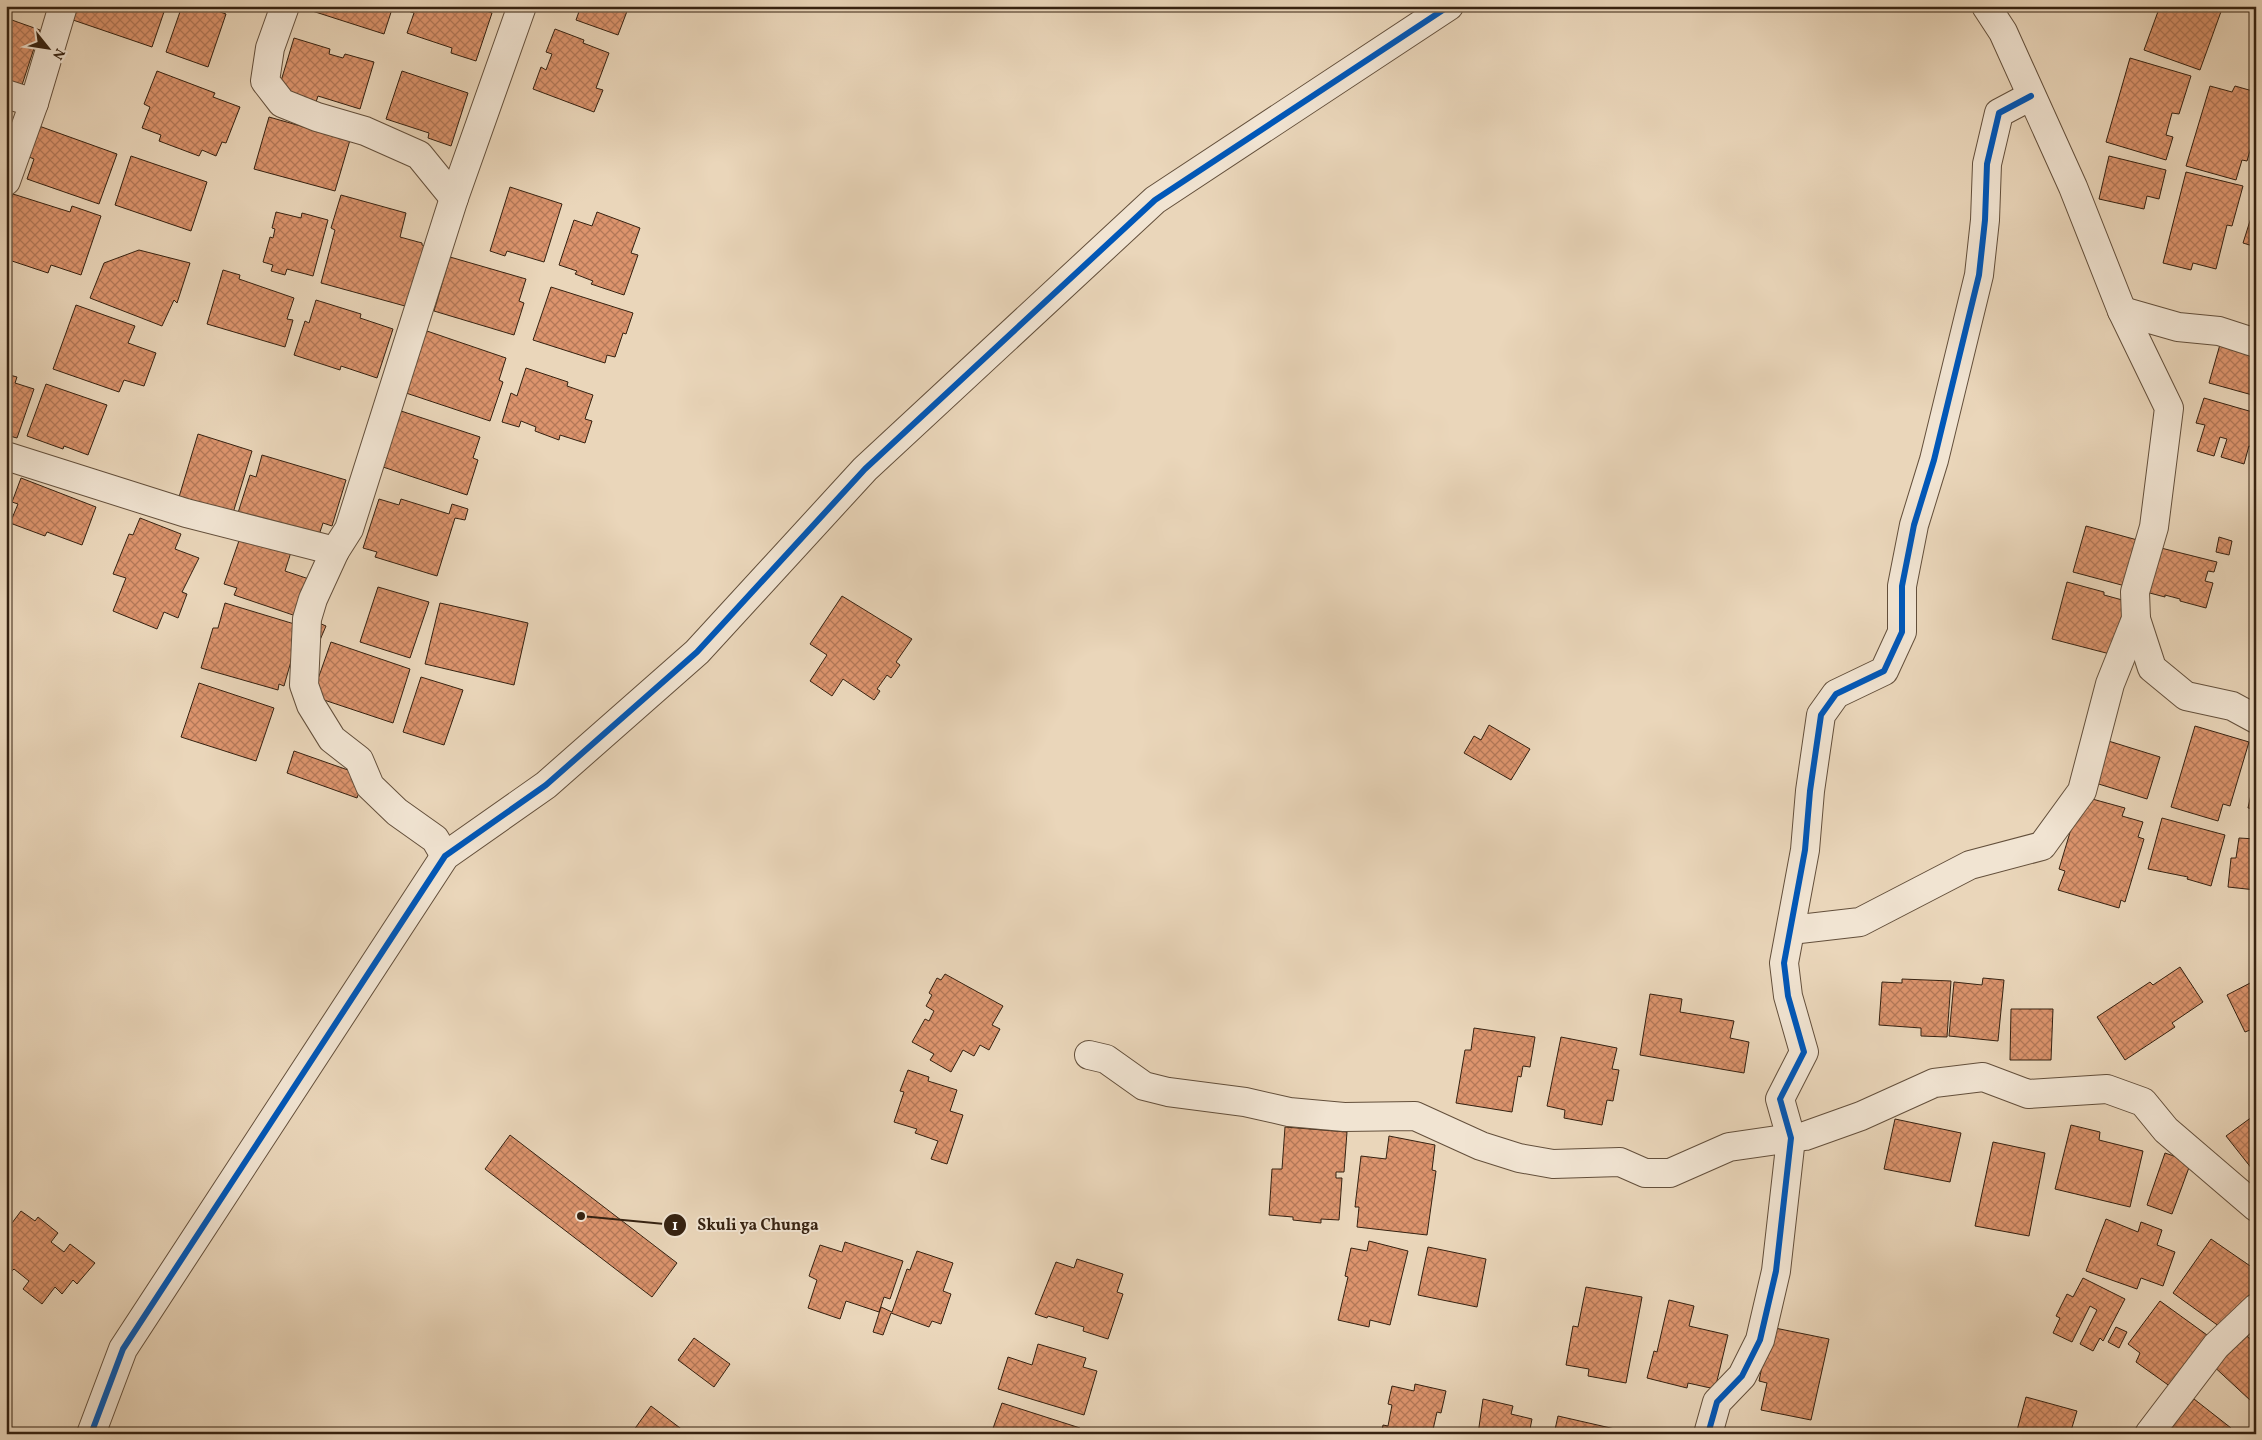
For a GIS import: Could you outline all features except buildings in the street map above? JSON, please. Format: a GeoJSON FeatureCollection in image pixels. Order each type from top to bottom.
{"type":"FeatureCollection","features":[{"type":"Feature","properties":{"kind":"street"},"geometry":{"type":"LineString","coordinates":[[6,181],[34,103],[63,6]]}},
{"type":"Feature","properties":{"kind":"street"},"geometry":{"type":"LineString","coordinates":[[285,6],[270,48],[265,81],[282,103],[317,117],[365,131],[419,155],[454,198]]}},
{"type":"Feature","properties":{"kind":"street"},"geometry":{"type":"LineString","coordinates":[[445,856],[435,839],[397,812],[370,786],[359,760],[332,739],[311,705],[304,685],[307,618],[313,599],[335,551],[349,529],[454,198],[522,6]]}},
{"type":"Feature","properties":{"kind":"street"},"geometry":{"type":"LineString","coordinates":[[91,1434],[123,1349],[445,856],[546,785],[697,652],[865,469],[1155,200],[1449,6]]}},
{"type":"Feature","properties":{"kind":"street"},"geometry":{"type":"LineString","coordinates":[[1986,6],[2003,32],[2073,187],[2122,311],[2169,408],[2154,527],[2135,592],[2136,618],[2152,668],[2186,696],[2232,706],[2256,719]]}},
{"type":"Feature","properties":{"kind":"street"},"geometry":{"type":"LineString","coordinates":[[6,94],[34,103]]}},
{"type":"Feature","properties":{"kind":"street"},"geometry":{"type":"LineString","coordinates":[[1708,1434],[1717,1402],[1742,1376],[1760,1340],[1776,1271],[1791,1138],[1780,1099],[1804,1052],[1788,996],[1784,963],[1805,850],[1810,791],[1821,715],[1836,694],[1884,671],[1902,632],[1902,586],[1914,526],[1934,460],[1978,275],[1985,220],[1987,164],[2000,113],[2031,96]]}},
{"type":"Feature","properties":{"kind":"street"},"geometry":{"type":"LineString","coordinates":[[2122,311],[2178,327],[2219,330],[2256,343]]}},
{"type":"Feature","properties":{"kind":"street"},"geometry":{"type":"LineString","coordinates":[[6,456],[186,513],[335,551]]}},
{"type":"Feature","properties":{"kind":"street"},"geometry":{"type":"LineString","coordinates":[[1790,930],[1860,922],[1970,865],[2042,846],[2082,791],[2110,684],[2136,618]]}},
{"type":"Feature","properties":{"kind":"street"},"geometry":{"type":"LineString","coordinates":[[1089,1055],[1106,1059],[1144,1086],[1168,1092],[1245,1102],[1289,1112],[1344,1117],[1414,1116],[1481,1146],[1519,1158],[1553,1164],[1620,1162],[1645,1172],[1670,1173],[1729,1146],[1805,1136],[1861,1116],[1934,1082],[1983,1077],[2028,1094],[2107,1089],[2142,1102],[2166,1130],[2256,1207]]}},
{"type":"Feature","properties":{"kind":"street"},"geometry":{"type":"LineString","coordinates":[[2149,1434],[2216,1346],[2256,1308]]}},
{"type":"Feature","properties":{"kind":"cycle path"},"geometry":{"type":"LineString","coordinates":[[91,1434],[123,1349],[445,856],[546,785],[697,652],[865,469],[1155,200],[1449,6]]}},
{"type":"Feature","properties":{"kind":"cycle path"},"geometry":{"type":"LineString","coordinates":[[1708,1434],[1717,1402],[1742,1376],[1760,1340],[1776,1271],[1791,1138],[1780,1099],[1804,1052],[1788,996],[1784,963],[1805,850],[1810,791],[1821,715],[1836,694],[1884,671],[1902,632],[1902,586],[1914,525],[1934,460],[1979,275],[1985,220],[1987,164],[1999,113],[2031,96]]}},
{"type":"Feature","properties":{"kind":"place","name":"Skuli ya Chunga"},"geometry":{"type":"Point","coordinates":[581,1216]}}]}
